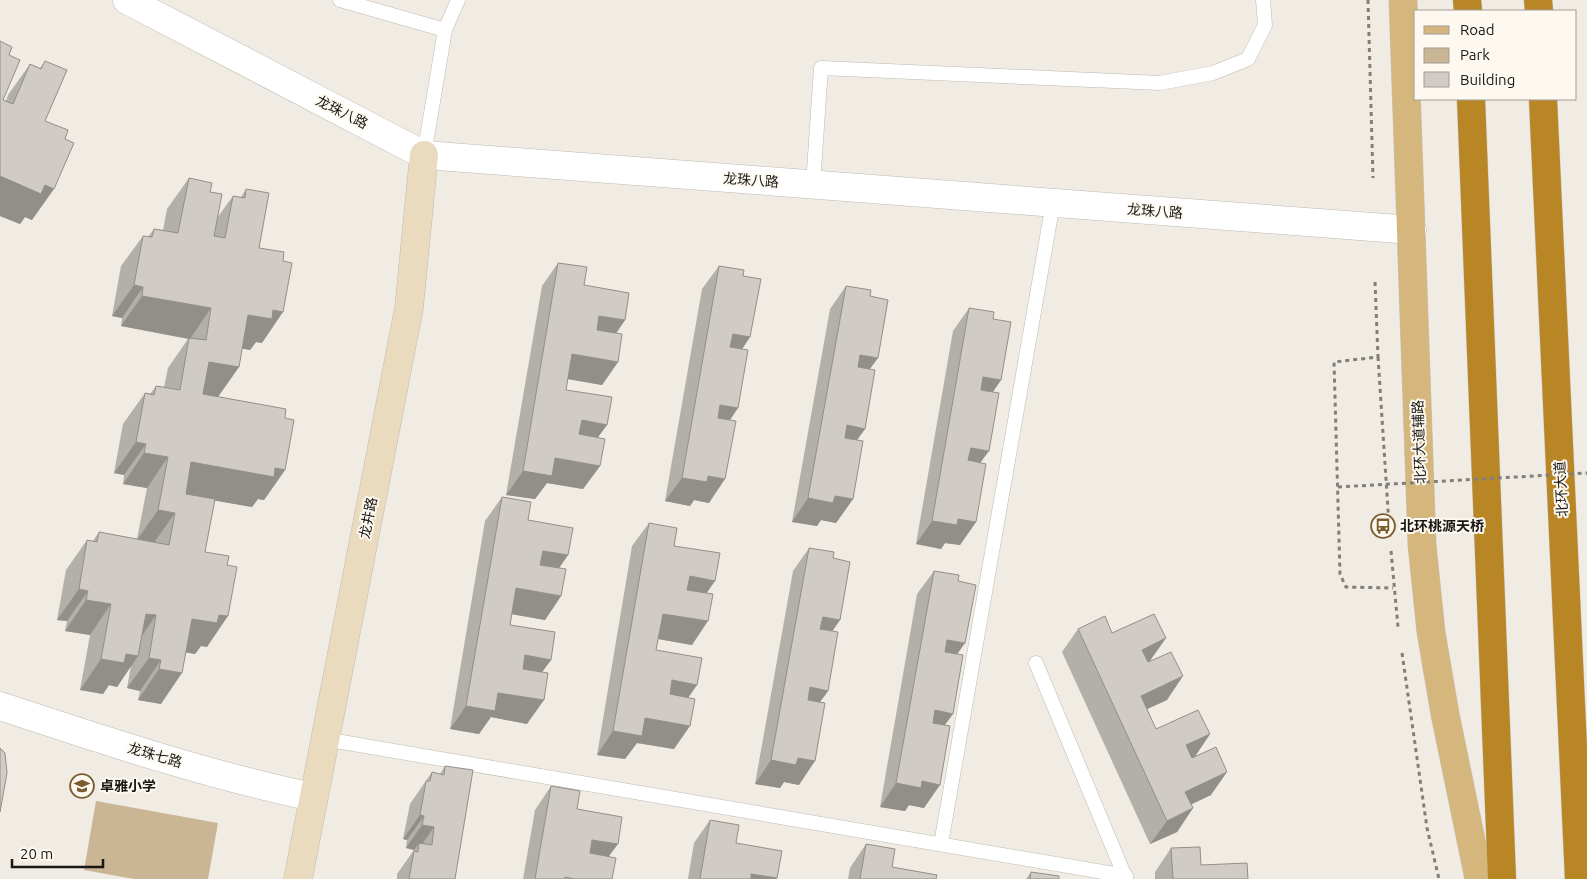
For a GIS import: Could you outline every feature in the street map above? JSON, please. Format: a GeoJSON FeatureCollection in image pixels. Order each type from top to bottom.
{"type":"FeatureCollection","features":[{"type":"Feature","properties":{"kind":"highway"},"geometry":{"type":"LineString","coordinates":[[1471,100],[1502,879]]}},
{"type":"Feature","properties":{"kind":"highway","name":"北环大道"},"geometry":{"type":"LineString","coordinates":[[1543,100],[1579,879]]}},
{"type":"Feature","properties":{"kind":"main road","name":"北环大道辅路"},"geometry":{"type":"LineString","coordinates":[[1403,0],[1422,545],[1432,641],[1479,879]]}},
{"type":"Feature","properties":{"kind":"street","name":"龙珠八路"},"geometry":{"type":"LineString","coordinates":[[126,0],[424,155],[1412,230]]}},
{"type":"Feature","properties":{"kind":"street","name":"龙井路"},"geometry":{"type":"LineString","coordinates":[[298,879],[409,308],[424,155]]}},
{"type":"Feature","properties":{"kind":"street","name":"龙珠七路"},"geometry":{"type":"LineString","coordinates":[[0,706],[87,735],[265,787],[313,797]]}},
{"type":"Feature","properties":{"kind":"lane"},"geometry":{"type":"LineString","coordinates":[[340,0],[445,30]]}},
{"type":"Feature","properties":{"kind":"lane"},"geometry":{"type":"LineString","coordinates":[[424,155],[445,30],[458,0]]}},
{"type":"Feature","properties":{"kind":"lane"},"geometry":{"type":"LineString","coordinates":[[813,185],[821,68],[1160,83],[1213,73],[1248,59],[1265,25],[1263,0]]}},
{"type":"Feature","properties":{"kind":"lane"},"geometry":{"type":"LineString","coordinates":[[941,844],[1053,203]]}},
{"type":"Feature","properties":{"kind":"lane"},"geometry":{"type":"LineString","coordinates":[[1036,663],[1126,877]]}},
{"type":"Feature","properties":{"kind":"lane"},"geometry":{"type":"LineString","coordinates":[[324,739],[1126,877]]}},
{"type":"Feature","properties":{"kind":"path"},"geometry":{"type":"LineString","coordinates":[[1368,0],[1373,178]]}},
{"type":"Feature","properties":{"kind":"path"},"geometry":{"type":"LineString","coordinates":[[1375,282],[1393,588],[1400,636]]}},
{"type":"Feature","properties":{"kind":"path"},"geometry":{"type":"LineString","coordinates":[[1378,358],[1334,362],[1340,574],[1346,587],[1393,588]]}},
{"type":"Feature","properties":{"kind":"path"},"geometry":{"type":"LineString","coordinates":[[1338,487],[1587,473]]}},
{"type":"Feature","properties":{"kind":"path"},"geometry":{"type":"LineString","coordinates":[[1401,646],[1427,828],[1439,879]]}},
{"type":"Feature","properties":{"kind":"green space"},"geometry":{"type":"Polygon","coordinates":[[[96,801],[218,823],[208,879],[134,879],[84,870],[96,801]]]}},
{"type":"Feature","properties":{"kind":"building"},"geometry":{"type":"Polygon","coordinates":[[[0,41],[12,47],[9,55],[20,60],[3,100],[13,104],[30,64],[41,69],[45,61],[67,70],[45,121],[68,130],[65,139],[74,143],[54,189],[45,185],[41,194],[0,176],[0,41]]]}},
{"type":"Feature","properties":{"kind":"building"},"geometry":{"type":"Polygon","coordinates":[[[189,178],[212,183],[210,192],[222,194],[214,236],[225,238],[233,196],[245,198],[246,189],[269,193],[259,248],[284,252],[283,261],[292,263],[283,312],[273,310],[272,319],[248,315],[239,367],[209,362],[203,394],[286,409],[285,418],[294,420],[285,470],[275,468],[274,477],[191,462],[186,494],[215,499],[205,552],[229,556],[227,565],[237,567],[228,616],[219,615],[217,623],[192,619],[182,673],[159,669],[161,660],[149,658],[156,615],[146,614],[138,656],[126,654],[124,663],[101,659],[111,604],[86,600],[88,591],[79,589],[87,540],[97,542],[99,532],[169,545],[175,513],[158,510],[168,457],[144,453],[146,444],[136,442],[145,393],[154,395],[156,386],[180,390],[189,338],[206,340],[211,308],[142,296],[143,287],[134,285],[143,236],[152,237],[154,229],[178,233],[189,178]]]}},
{"type":"Feature","properties":{"kind":"building"},"geometry":{"type":"Polygon","coordinates":[[[558,263],[587,267],[584,285],[629,293],[625,320],[599,316],[597,330],[622,334],[618,362],[572,354],[566,390],[612,397],[607,425],[582,420],[579,434],[605,439],[600,466],[555,458],[552,476],[523,471],[558,263]]]}},
{"type":"Feature","properties":{"kind":"building"},"geometry":{"type":"Polygon","coordinates":[[[719,266],[744,270],[743,276],[761,279],[750,337],[733,334],[730,347],[748,350],[738,408],[720,405],[718,418],[736,421],[725,479],[708,476],[707,482],[682,478],[719,266]]]}},
{"type":"Feature","properties":{"kind":"building"},"geometry":{"type":"Polygon","coordinates":[[[846,286],[871,290],[870,296],[888,300],[878,358],[860,355],[858,367],[875,370],[865,429],[847,425],[845,438],[863,441],[853,499],[835,496],[833,503],[808,498],[846,286]]]}},
{"type":"Feature","properties":{"kind":"building"},"geometry":{"type":"Polygon","coordinates":[[[969,308],[994,312],[993,319],[1011,322],[1001,380],[983,377],[981,390],[999,393],[989,451],[971,448],[968,460],[986,464],[976,522],[958,519],[957,525],[932,521],[969,308]]]}},
{"type":"Feature","properties":{"kind":"building"},"geometry":{"type":"Polygon","coordinates":[[[502,497],[531,502],[528,520],[573,528],[568,555],[543,551],[540,565],[566,569],[561,596],[516,588],[510,625],[555,632],[551,660],[525,655],[523,669],[548,673],[544,700],[498,693],[495,711],[466,706],[502,497]]]}},
{"type":"Feature","properties":{"kind":"building"},"geometry":{"type":"Polygon","coordinates":[[[649,523],[677,528],[674,546],[720,553],[715,581],[690,576],[687,590],[713,594],[708,621],[663,614],[656,650],[702,658],[697,685],[672,680],[670,694],[695,699],[690,726],[645,718],[642,736],[613,731],[649,523]]]}},
{"type":"Feature","properties":{"kind":"building"},"geometry":{"type":"Polygon","coordinates":[[[809,548],[834,552],[833,558],[850,562],[840,620],[823,617],[820,629],[838,632],[828,691],[810,687],[808,700],[825,703],[815,761],[798,758],[796,765],[771,760],[809,548]]]}},
{"type":"Feature","properties":{"kind":"building"},"geometry":{"type":"Polygon","coordinates":[[[934,571],[959,575],[958,581],[976,585],[965,643],[947,640],[945,652],[963,655],[953,714],[935,710],[933,723],[950,726],[940,785],[922,781],[921,788],[896,783],[934,571]]]}},
{"type":"Feature","properties":{"kind":"building"},"geometry":{"type":"Polygon","coordinates":[[[1154,614],[1166,638],[1142,650],[1148,662],[1171,652],[1183,676],[1141,696],[1156,729],[1198,710],[1210,734],[1186,745],[1192,758],[1216,747],[1227,772],[1185,792],[1193,808],[1167,821],[1078,629],[1105,616],[1112,633],[1154,614]]]}},
{"type":"Feature","properties":{"kind":"building"},"geometry":{"type":"Polygon","coordinates":[[[0,748],[5,753],[7,773],[0,812],[0,748]]]}},
{"type":"Feature","properties":{"kind":"building"},"geometry":{"type":"Polygon","coordinates":[[[445,766],[473,770],[455,879],[409,879],[414,851],[418,852],[419,843],[432,845],[434,827],[422,825],[424,816],[420,815],[426,781],[430,781],[432,772],[444,775],[445,766]]]}},
{"type":"Feature","properties":{"kind":"building"},"geometry":{"type":"Polygon","coordinates":[[[551,786],[580,791],[577,809],[622,817],[618,844],[592,840],[590,853],[616,858],[612,879],[575,879],[565,877],[565,879],[535,879],[551,786]]]}},
{"type":"Feature","properties":{"kind":"building"},"geometry":{"type":"Polygon","coordinates":[[[710,820],[739,825],[736,843],[782,851],[777,878],[751,874],[751,879],[700,879],[710,820]]]}},
{"type":"Feature","properties":{"kind":"building"},"geometry":{"type":"Polygon","coordinates":[[[866,844],[895,849],[892,867],[937,875],[936,879],[860,879],[866,844]]]}},
{"type":"Feature","properties":{"kind":"building"},"geometry":{"type":"Polygon","coordinates":[[[1200,847],[1201,865],[1247,863],[1248,879],[1173,879],[1171,848],[1200,847]]]}},
{"type":"Feature","properties":{"kind":"building"},"geometry":{"type":"Polygon","coordinates":[[[1031,872],[1059,876],[1059,879],[1030,879],[1031,872]]]}},
{"type":"Feature","properties":{"kind":"place","name":"北环桃源天桥"},"geometry":{"type":"Point","coordinates":[1383,526]}},
{"type":"Feature","properties":{"kind":"place","name":"卓雅小学"},"geometry":{"type":"Point","coordinates":[82,786]}}]}
